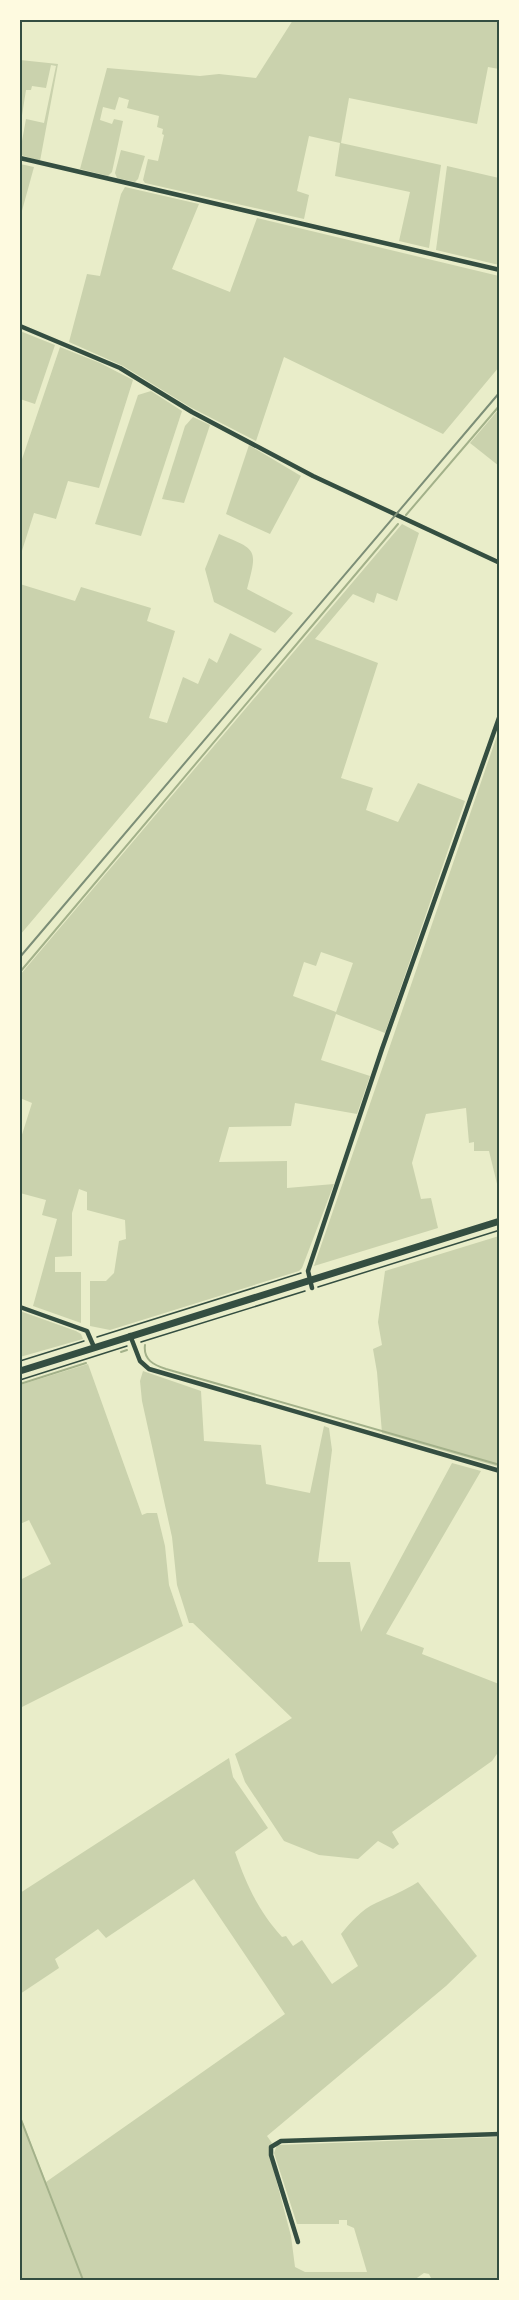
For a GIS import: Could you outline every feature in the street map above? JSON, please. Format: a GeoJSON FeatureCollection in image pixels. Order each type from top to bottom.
{"type":"FeatureCollection","features":[{"type":"Feature","properties":{"kind":"main road"},"geometry":{"type":"LineString","coordinates":[[20,1371],[500,1221]]}},
{"type":"Feature","properties":{"kind":"street"},"geometry":{"type":"LineString","coordinates":[[20,158],[500,270]]}},
{"type":"Feature","properties":{"kind":"street"},"geometry":{"type":"LineString","coordinates":[[20,326],[120,368],[192,412],[313,476],[500,563]]}},
{"type":"Feature","properties":{"kind":"street"},"geometry":{"type":"LineString","coordinates":[[312,1288],[308,1271],[382,1049],[500,715]]}},
{"type":"Feature","properties":{"kind":"street"},"geometry":{"type":"LineString","coordinates":[[20,1306],[87,1331],[94,1347]]}},
{"type":"Feature","properties":{"kind":"street"},"geometry":{"type":"LineString","coordinates":[[130,1335],[140,1361],[148,1369],[500,1471]]}},
{"type":"Feature","properties":{"kind":"street"},"geometry":{"type":"LineString","coordinates":[[298,2242],[271,2155],[271,2147],[275,2144],[281,2141],[500,2134]]}},
{"type":"Feature","properties":{"kind":"path"},"geometry":{"type":"LineString","coordinates":[[20,1380],[500,1230]]}},
{"type":"Feature","properties":{"kind":"path"},"geometry":{"type":"LineString","coordinates":[[20,1361],[308,1271]]}},
{"type":"Feature","properties":{"kind":"green space"},"geometry":{"type":"Polygon","coordinates":[[[293,20],[499,20],[499,69],[488,67],[477,124],[349,98],[341,143],[441,165],[429,248],[399,241],[410,192],[335,176],[340,143],[309,136],[297,191],[309,195],[304,219],[145,183],[143,180],[148,159],[158,161],[164,135],[162,134],[163,129],[157,127],[159,116],[127,108],[129,100],[119,97],[115,110],[103,107],[100,120],[112,124],[114,119],[123,121],[112,172],[108,176],[80,169],[107,68],[256,78],[293,20]]]}},
{"type":"Feature","properties":{"kind":"green space"},"geometry":{"type":"Polygon","coordinates":[[[20,60],[58,64],[40,161],[21,155],[20,152],[26,119],[44,123],[56,66],[51,65],[46,88],[32,86],[31,90],[26,90],[20,128],[20,60]]]}},
{"type":"Feature","properties":{"kind":"green space"},"geometry":{"type":"Polygon","coordinates":[[[121,150],[145,156],[135,182],[117,178],[115,173],[121,150]]]}},
{"type":"Feature","properties":{"kind":"green space"},"geometry":{"type":"Polygon","coordinates":[[[20,164],[34,167],[20,218],[20,164]]]}},
{"type":"Feature","properties":{"kind":"green space"},"geometry":{"type":"Polygon","coordinates":[[[447,166],[499,178],[499,265],[436,250],[447,166]]]}},
{"type":"Feature","properties":{"kind":"green space"},"geometry":{"type":"Polygon","coordinates":[[[125,187],[199,204],[172,269],[230,292],[257,218],[499,276],[499,367],[443,434],[284,357],[256,441],[190,407],[123,366],[69,342],[87,274],[100,276],[121,194],[125,187]]]}},
{"type":"Feature","properties":{"kind":"green space"},"geometry":{"type":"Polygon","coordinates":[[[20,331],[55,345],[35,404],[20,399],[20,331]]]}},
{"type":"Feature","properties":{"kind":"green space"},"geometry":{"type":"Polygon","coordinates":[[[60,347],[100,363],[133,380],[99,488],[68,481],[56,519],[34,513],[20,557],[20,465],[60,347]]]}},
{"type":"Feature","properties":{"kind":"green space"},"geometry":{"type":"Polygon","coordinates":[[[151,391],[182,411],[141,536],[95,524],[138,395],[151,391]]]}},
{"type":"Feature","properties":{"kind":"green space"},"geometry":{"type":"Polygon","coordinates":[[[499,409],[499,466],[470,443],[499,409]]]}},
{"type":"Feature","properties":{"kind":"green space"},"geometry":{"type":"Polygon","coordinates":[[[193,417],[210,425],[184,503],[162,499],[185,426],[193,417]]]}},
{"type":"Feature","properties":{"kind":"green space"},"geometry":{"type":"Polygon","coordinates":[[[249,445],[301,476],[270,534],[226,514],[249,445]]]}},
{"type":"Feature","properties":{"kind":"green space"},"geometry":{"type":"Polygon","coordinates":[[[402,524],[419,533],[397,601],[377,593],[374,603],[353,594],[315,639],[378,663],[341,778],[373,788],[366,810],[398,822],[418,783],[465,801],[385,1033],[336,1014],[321,1060],[370,1076],[357,1114],[295,1103],[291,1126],[229,1127],[219,1162],[287,1161],[287,1188],[334,1184],[299,1271],[110,1330],[90,1326],[90,1281],[106,1281],[114,1273],[119,1241],[126,1239],[125,1220],[87,1210],[87,1192],[79,1189],[72,1213],[72,1256],[55,1257],[55,1272],[81,1272],[81,1323],[33,1306],[57,1219],[42,1215],[46,1200],[20,1193],[20,1141],[32,1103],[20,1098],[20,975],[402,524]],[[321,952],[316,966],[304,962],[293,996],[336,1012],[353,963],[321,952]]]}},
{"type":"Feature","properties":{"kind":"green space"},"geometry":{"type":"Polygon","coordinates":[[[219,534],[241,544],[251,552],[253,565],[247,589],[293,613],[275,633],[214,602],[205,569],[219,534]]]}},
{"type":"Feature","properties":{"kind":"green space"},"geometry":{"type":"Polygon","coordinates":[[[20,584],[75,601],[81,587],[151,608],[147,621],[175,631],[149,718],[167,723],[183,677],[198,684],[209,658],[217,663],[230,633],[262,649],[20,935],[20,584]]]}},
{"type":"Feature","properties":{"kind":"green space"},"geometry":{"type":"Polygon","coordinates":[[[499,730],[499,1192],[489,1151],[474,1151],[474,1142],[469,1143],[466,1108],[426,1114],[412,1163],[421,1199],[431,1198],[438,1228],[314,1266],[499,730]]]}},
{"type":"Feature","properties":{"kind":"green space"},"geometry":{"type":"Polygon","coordinates":[[[500,1236],[499,1467],[382,1433],[373,1349],[382,1345],[378,1322],[385,1271],[500,1236]]]}},
{"type":"Feature","properties":{"kind":"green space"},"geometry":{"type":"Polygon","coordinates":[[[20,1311],[76,1331],[83,1339],[20,1357],[20,1311]]]}},
{"type":"Feature","properties":{"kind":"green space"},"geometry":{"type":"Polygon","coordinates":[[[88,1364],[142,1515],[157,1513],[165,1546],[169,1585],[183,1626],[20,1708],[20,1580],[51,1564],[29,1520],[20,1524],[20,1385],[88,1364]]]}},
{"type":"Feature","properties":{"kind":"green space"},"geometry":{"type":"Polygon","coordinates":[[[143,1371],[201,1391],[204,1441],[261,1445],[266,1484],[310,1493],[324,1426],[329,1428],[332,1450],[318,1562],[350,1562],[361,1632],[452,1463],[481,1471],[386,1634],[424,1648],[422,1654],[499,1684],[499,1751],[492,1761],[392,1832],[399,1844],[393,1849],[378,1841],[358,1859],[319,1855],[284,1841],[245,1782],[235,1754],[292,1718],[193,1623],[189,1623],[177,1585],[172,1537],[142,1401],[140,1381],[143,1371]]]}},
{"type":"Feature","properties":{"kind":"green space"},"geometry":{"type":"Polygon","coordinates":[[[229,1758],[233,1777],[268,1828],[235,1852],[249,1887],[266,1917],[282,1937],[286,1936],[293,1946],[302,1940],[332,1984],[358,1966],[341,1934],[366,1909],[418,1882],[477,1956],[446,1986],[267,2136],[272,2143],[269,2147],[271,2160],[291,2236],[295,2267],[305,2272],[367,2272],[354,2228],[347,2225],[347,2220],[339,2220],[339,2224],[297,2224],[274,2153],[277,2145],[499,2137],[499,2280],[432,2280],[429,2274],[424,2273],[414,2280],[20,2280],[20,2117],[46,2182],[285,2014],[194,1879],[106,1938],[98,1929],[55,1959],[59,1968],[20,1994],[20,1893],[229,1758]]]}},
{"type":"Feature","properties":{"kind":"waterway"},"geometry":{"type":"LineString","coordinates":[[406,515],[500,405]]}},
{"type":"Feature","properties":{"kind":"waterway"},"geometry":{"type":"LineString","coordinates":[[20,972],[398,524]]}},
{"type":"Feature","properties":{"kind":"waterway"},"geometry":{"type":"LineString","coordinates":[[145,1345],[148,1358],[154,1364],[166,1369],[500,1465]]}},
{"type":"Feature","properties":{"kind":"waterway"},"geometry":{"type":"LineString","coordinates":[[121,1352],[127,1350]]}},
{"type":"Feature","properties":{"kind":"waterway"},"geometry":{"type":"LineString","coordinates":[[20,1384],[86,1363]]}},
{"type":"Feature","properties":{"kind":"waterway"},"geometry":{"type":"LineString","coordinates":[[20,2117],[83,2280]]}},
{"type":"Feature","properties":{"kind":"railway"},"geometry":{"type":"LineString","coordinates":[[20,957],[500,392]]}}]}
